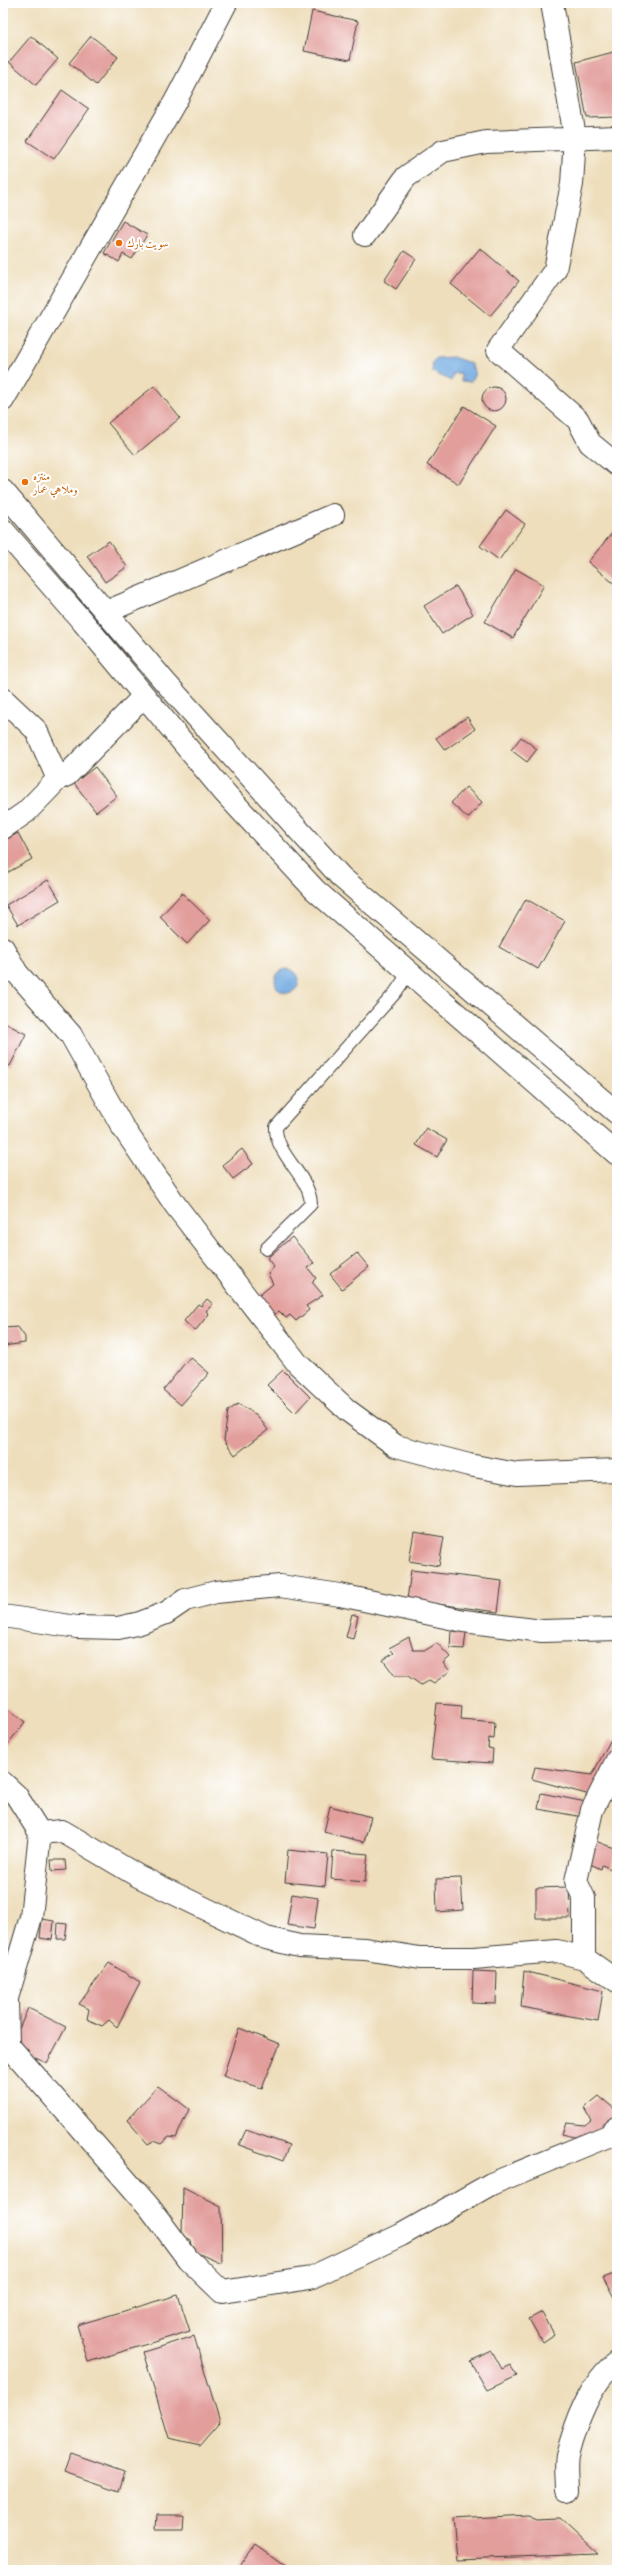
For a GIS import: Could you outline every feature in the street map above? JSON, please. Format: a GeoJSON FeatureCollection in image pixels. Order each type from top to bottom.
{"type":"FeatureCollection","features":[{"type":"Feature","properties":{"kind":"street"},"geometry":{"type":"LineString","coordinates":[[3,400],[176,100],[226,3]]}},
{"type":"Feature","properties":{"kind":"street"},"geometry":{"type":"LineString","coordinates":[[552,3],[575,137],[572,184],[555,270],[498,350],[578,420],[590,443],[617,465]]}},
{"type":"Feature","properties":{"kind":"street"},"geometry":{"type":"LineString","coordinates":[[365,236],[406,177],[444,151],[486,142],[575,137],[617,137]]}},
{"type":"Feature","properties":{"kind":"street"},"geometry":{"type":"LineString","coordinates":[[3,491],[165,682],[340,876],[617,1113]]}},
{"type":"Feature","properties":{"kind":"street"},"geometry":{"type":"LineString","coordinates":[[106,612],[333,515]]}},
{"type":"Feature","properties":{"kind":"street"},"geometry":{"type":"LineString","coordinates":[[3,530],[224,792],[315,890],[410,971],[617,1154]]}},
{"type":"Feature","properties":{"kind":"street"},"geometry":{"type":"LineString","coordinates":[[3,828],[26,812],[58,779],[67,775],[144,696]]}},
{"type":"Feature","properties":{"kind":"street"},"geometry":{"type":"LineString","coordinates":[[3,699],[36,730],[58,779]]}},
{"type":"Feature","properties":{"kind":"street"},"geometry":{"type":"LineString","coordinates":[[3,948],[16,973],[72,1035],[122,1126],[181,1212],[298,1364],[347,1410],[396,1446],[469,1465],[517,1474],[617,1470]]}},
{"type":"Feature","properties":{"kind":"street"},"geometry":{"type":"LineString","coordinates":[[3,1616],[77,1628],[118,1628],[140,1623],[166,1613],[185,1600],[216,1592],[280,1586],[340,1595],[472,1622],[542,1631],[617,1628]]}},
{"type":"Feature","properties":{"kind":"street"},"geometry":{"type":"LineString","coordinates":[[584,1958],[584,1898],[576,1881],[592,1810],[617,1760]]}},
{"type":"Feature","properties":{"kind":"street"},"geometry":{"type":"LineString","coordinates":[[3,1784],[16,1795],[40,1833],[31,1917],[7,1998],[8,2045],[150,2208],[188,2259],[222,2292],[310,2278],[401,2235],[491,2184],[608,2136],[617,2128]]}},
{"type":"Feature","properties":{"kind":"street"},"geometry":{"type":"LineString","coordinates":[[40,1833],[62,1831],[138,1876],[266,1938],[300,1946],[365,1949],[420,1958],[474,1958],[557,1951],[584,1958],[617,1981]]}},
{"type":"Feature","properties":{"kind":"street"},"geometry":{"type":"LineString","coordinates":[[567,2490],[567,2457],[583,2412],[592,2390],[605,2370],[617,2362]]}},
{"type":"Feature","properties":{"kind":"lane"},"geometry":{"type":"LineString","coordinates":[[266,1249],[311,1204],[311,1194],[276,1133],[276,1127],[380,1010],[410,971]]}},
{"type":"Feature","properties":{"kind":"water"},"geometry":{"type":"Polygon","coordinates":[[[453,357],[470,363],[475,373],[471,382],[461,381],[461,373],[453,374],[451,381],[433,372],[432,363],[436,358],[453,357]]]}},
{"type":"Feature","properties":{"kind":"water"},"geometry":{"type":"Polygon","coordinates":[[[287,969],[292,970],[298,976],[298,986],[292,992],[287,993],[282,992],[276,986],[275,981],[276,976],[282,970],[287,969]]]}},
{"type":"Feature","properties":{"kind":"building"},"geometry":{"type":"Polygon","coordinates":[[[312,11],[358,21],[350,60],[304,51],[312,11]]]}},
{"type":"Feature","properties":{"kind":"building"},"geometry":{"type":"Polygon","coordinates":[[[31,36],[58,59],[36,85],[9,62],[31,36]]]}},
{"type":"Feature","properties":{"kind":"building"},"geometry":{"type":"Polygon","coordinates":[[[91,36],[118,57],[96,85],[69,63],[91,36]]]}},
{"type":"Feature","properties":{"kind":"building"},"geometry":{"type":"Polygon","coordinates":[[[617,51],[617,117],[587,118],[576,62],[617,51]]]}},
{"type":"Feature","properties":{"kind":"building"},"geometry":{"type":"Polygon","coordinates":[[[62,90],[89,109],[54,159],[27,141],[62,90]]]}},
{"type":"Feature","properties":{"kind":"building"},"geometry":{"type":"Polygon","coordinates":[[[123,221],[147,235],[132,259],[123,254],[119,262],[104,253],[123,221]]]}},
{"type":"Feature","properties":{"kind":"building"},"geometry":{"type":"Polygon","coordinates":[[[480,248],[519,281],[490,316],[451,284],[480,248]]]}},
{"type":"Feature","properties":{"kind":"building"},"geometry":{"type":"Polygon","coordinates":[[[404,251],[416,259],[396,289],[384,281],[404,251]]]}},
{"type":"Feature","properties":{"kind":"building"},"geometry":{"type":"Polygon","coordinates":[[[154,386],[180,418],[135,455],[108,423],[154,386]]]}},
{"type":"Feature","properties":{"kind":"building"},"geometry":{"type":"Polygon","coordinates":[[[494,387],[499,388],[505,394],[505,404],[499,410],[494,411],[489,410],[483,404],[482,399],[483,394],[489,388],[494,387]]]}},
{"type":"Feature","properties":{"kind":"building"},"geometry":{"type":"Polygon","coordinates":[[[464,406],[496,426],[459,484],[427,465],[464,406]]]}},
{"type":"Feature","properties":{"kind":"building"},"geometry":{"type":"Polygon","coordinates":[[[506,510],[525,524],[499,560],[480,546],[506,510]]]}},
{"type":"Feature","properties":{"kind":"building"},"geometry":{"type":"Polygon","coordinates":[[[617,527],[617,586],[588,562],[617,527]]]}},
{"type":"Feature","properties":{"kind":"building"},"geometry":{"type":"Polygon","coordinates":[[[109,541],[127,567],[105,582],[87,556],[109,541]]]}},
{"type":"Feature","properties":{"kind":"building"},"geometry":{"type":"Polygon","coordinates":[[[516,569],[544,585],[513,638],[485,622],[516,569]]]}},
{"type":"Feature","properties":{"kind":"building"},"geometry":{"type":"Polygon","coordinates":[[[456,586],[473,614],[442,634],[424,606],[456,586]]]}},
{"type":"Feature","properties":{"kind":"building"},"geometry":{"type":"Polygon","coordinates":[[[467,717],[475,729],[445,750],[436,738],[467,717]]]}},
{"type":"Feature","properties":{"kind":"building"},"geometry":{"type":"Polygon","coordinates":[[[521,737],[537,749],[527,762],[511,750],[521,737]]]}},
{"type":"Feature","properties":{"kind":"building"},"geometry":{"type":"Polygon","coordinates":[[[95,767],[117,796],[96,812],[74,783],[95,767]]]}},
{"type":"Feature","properties":{"kind":"building"},"geometry":{"type":"Polygon","coordinates":[[[466,787],[482,802],[468,818],[451,803],[466,787]]]}},
{"type":"Feature","properties":{"kind":"building"},"geometry":{"type":"Polygon","coordinates":[[[18,833],[32,859],[3,875],[3,841],[18,833]]]}},
{"type":"Feature","properties":{"kind":"building"},"geometry":{"type":"Polygon","coordinates":[[[48,880],[60,900],[18,925],[6,905],[48,880]]]}},
{"type":"Feature","properties":{"kind":"building"},"geometry":{"type":"Polygon","coordinates":[[[182,893],[210,920],[187,944],[160,917],[182,893]]]}},
{"type":"Feature","properties":{"kind":"building"},"geometry":{"type":"Polygon","coordinates":[[[526,899],[565,921],[538,969],[499,947],[526,899]]]}},
{"type":"Feature","properties":{"kind":"building"},"geometry":{"type":"Polygon","coordinates":[[[3,1022],[26,1034],[10,1066],[3,1062],[3,1022]]]}},
{"type":"Feature","properties":{"kind":"building"},"geometry":{"type":"Polygon","coordinates":[[[426,1128],[447,1140],[437,1157],[416,1145],[426,1128]]]}},
{"type":"Feature","properties":{"kind":"building"},"geometry":{"type":"Polygon","coordinates":[[[242,1149],[253,1164],[233,1179],[222,1165],[242,1149]]]}},
{"type":"Feature","properties":{"kind":"building"},"geometry":{"type":"Polygon","coordinates":[[[292,1237],[314,1263],[308,1268],[316,1278],[312,1282],[323,1295],[306,1306],[309,1310],[296,1321],[290,1315],[286,1318],[279,1311],[272,1316],[256,1298],[273,1284],[268,1274],[274,1267],[267,1258],[292,1237]]]}},
{"type":"Feature","properties":{"kind":"building"},"geometry":{"type":"Polygon","coordinates":[[[357,1253],[369,1267],[342,1289],[330,1274],[357,1253]]]}},
{"type":"Feature","properties":{"kind":"building"},"geometry":{"type":"Polygon","coordinates":[[[207,1299],[213,1304],[206,1311],[209,1314],[195,1331],[184,1321],[198,1304],[201,1306],[207,1299]]]}},
{"type":"Feature","properties":{"kind":"building"},"geometry":{"type":"Polygon","coordinates":[[[18,1327],[25,1337],[25,1343],[3,1346],[3,1328],[18,1327]]]}},
{"type":"Feature","properties":{"kind":"building"},"geometry":{"type":"Polygon","coordinates":[[[190,1357],[209,1373],[181,1405],[163,1390],[190,1357]]]}},
{"type":"Feature","properties":{"kind":"building"},"geometry":{"type":"Polygon","coordinates":[[[283,1370],[310,1397],[295,1413],[267,1385],[283,1370]]]}},
{"type":"Feature","properties":{"kind":"building"},"geometry":{"type":"Polygon","coordinates":[[[238,1404],[257,1415],[268,1430],[235,1455],[224,1440],[228,1411],[238,1404]]]}},
{"type":"Feature","properties":{"kind":"building"},"geometry":{"type":"Polygon","coordinates":[[[414,1532],[444,1537],[439,1566],[409,1561],[414,1532]]]}},
{"type":"Feature","properties":{"kind":"building"},"geometry":{"type":"Polygon","coordinates":[[[411,1570],[502,1581],[498,1612],[407,1600],[411,1570]]]}},
{"type":"Feature","properties":{"kind":"building"},"geometry":{"type":"Polygon","coordinates":[[[352,1614],[358,1616],[353,1639],[346,1637],[352,1614]]]}},
{"type":"Feature","properties":{"kind":"building"},"geometry":{"type":"Polygon","coordinates":[[[451,1631],[466,1632],[464,1649],[450,1648],[451,1631]]]}},
{"type":"Feature","properties":{"kind":"building"},"geometry":{"type":"Polygon","coordinates":[[[409,1637],[413,1650],[426,1650],[437,1643],[450,1657],[443,1663],[450,1671],[434,1683],[429,1680],[421,1685],[408,1676],[395,1676],[383,1660],[394,1653],[389,1648],[409,1637]]]}},
{"type":"Feature","properties":{"kind":"building"},"geometry":{"type":"Polygon","coordinates":[[[437,1703],[462,1705],[461,1719],[495,1722],[494,1739],[489,1738],[488,1748],[493,1749],[492,1763],[431,1759],[437,1703]]]}},
{"type":"Feature","properties":{"kind":"building"},"geometry":{"type":"Polygon","coordinates":[[[7,1708],[25,1722],[3,1750],[3,1713],[7,1708]]]}},
{"type":"Feature","properties":{"kind":"building"},"geometry":{"type":"Polygon","coordinates":[[[610,1741],[617,1743],[617,1750],[590,1795],[532,1779],[535,1767],[592,1775],[610,1741]]]}},
{"type":"Feature","properties":{"kind":"building"},"geometry":{"type":"Polygon","coordinates":[[[541,1793],[586,1802],[583,1817],[538,1809],[541,1793]]]}},
{"type":"Feature","properties":{"kind":"building"},"geometry":{"type":"Polygon","coordinates":[[[330,1806],[371,1817],[364,1842],[324,1832],[330,1806]]]}},
{"type":"Feature","properties":{"kind":"building"},"geometry":{"type":"Polygon","coordinates":[[[593,1840],[616,1849],[611,1869],[602,1865],[601,1869],[586,1862],[593,1840]]]}},
{"type":"Feature","properties":{"kind":"building"},"geometry":{"type":"Polygon","coordinates":[[[288,1850],[328,1854],[325,1886],[285,1882],[288,1850]]]}},
{"type":"Feature","properties":{"kind":"building"},"geometry":{"type":"Polygon","coordinates":[[[333,1851],[368,1854],[365,1882],[331,1879],[333,1851]]]}},
{"type":"Feature","properties":{"kind":"building"},"geometry":{"type":"Polygon","coordinates":[[[51,1860],[65,1860],[66,1870],[52,1871],[51,1860]]]}},
{"type":"Feature","properties":{"kind":"building"},"geometry":{"type":"Polygon","coordinates":[[[461,1878],[463,1910],[437,1912],[436,1879],[461,1878]]]}},
{"type":"Feature","properties":{"kind":"building"},"geometry":{"type":"Polygon","coordinates":[[[569,1887],[570,1918],[536,1918],[536,1888],[569,1887]]]}},
{"type":"Feature","properties":{"kind":"building"},"geometry":{"type":"Polygon","coordinates":[[[292,1894],[318,1898],[314,1929],[287,1925],[292,1894]]]}},
{"type":"Feature","properties":{"kind":"building"},"geometry":{"type":"Polygon","coordinates":[[[42,1919],[54,1921],[52,1940],[40,1938],[42,1919]]]}},
{"type":"Feature","properties":{"kind":"building"},"geometry":{"type":"Polygon","coordinates":[[[58,1923],[67,1924],[65,1939],[57,1939],[58,1923]]]}},
{"type":"Feature","properties":{"kind":"building"},"geometry":{"type":"Polygon","coordinates":[[[109,1963],[140,1982],[117,2027],[109,2020],[102,2026],[87,2019],[89,2009],[79,2004],[109,1963]]]}},
{"type":"Feature","properties":{"kind":"building"},"geometry":{"type":"Polygon","coordinates":[[[473,1971],[497,1972],[496,2004],[472,2003],[473,1971]]]}},
{"type":"Feature","properties":{"kind":"building"},"geometry":{"type":"Polygon","coordinates":[[[524,1971],[603,1991],[598,2021],[521,2007],[524,1971]]]}},
{"type":"Feature","properties":{"kind":"building"},"geometry":{"type":"Polygon","coordinates":[[[28,2008],[66,2027],[47,2063],[33,2057],[19,2047],[16,2036],[28,2008]]]}},
{"type":"Feature","properties":{"kind":"building"},"geometry":{"type":"Polygon","coordinates":[[[239,2028],[280,2044],[262,2088],[223,2076],[239,2028]]]}},
{"type":"Feature","properties":{"kind":"building"},"geometry":{"type":"Polygon","coordinates":[[[158,2086],[189,2109],[176,2138],[169,2137],[161,2144],[153,2141],[148,2144],[127,2120],[158,2086]]]}},
{"type":"Feature","properties":{"kind":"building"},"geometry":{"type":"Polygon","coordinates":[[[599,2096],[617,2111],[617,2119],[583,2139],[562,2134],[566,2123],[585,2125],[591,2120],[584,2108],[599,2096]]]}},
{"type":"Feature","properties":{"kind":"building"},"geometry":{"type":"Polygon","coordinates":[[[246,2130],[289,2145],[283,2161],[239,2145],[246,2130]]]}},
{"type":"Feature","properties":{"kind":"building"},"geometry":{"type":"Polygon","coordinates":[[[183,2187],[221,2206],[222,2264],[193,2251],[191,2240],[182,2235],[183,2187]]]}},
{"type":"Feature","properties":{"kind":"building"},"geometry":{"type":"Polygon","coordinates":[[[617,2273],[617,2304],[603,2278],[617,2273]]]}},
{"type":"Feature","properties":{"kind":"building"},"geometry":{"type":"Polygon","coordinates":[[[178,2295],[190,2331],[88,2362],[77,2325],[178,2295]]]}},
{"type":"Feature","properties":{"kind":"building"},"geometry":{"type":"Polygon","coordinates":[[[542,2312],[554,2334],[542,2342],[529,2319],[542,2312]]]}},
{"type":"Feature","properties":{"kind":"building"},"geometry":{"type":"Polygon","coordinates":[[[194,2336],[220,2422],[200,2445],[169,2438],[143,2352],[194,2336]]]}},
{"type":"Feature","properties":{"kind":"building"},"geometry":{"type":"Polygon","coordinates":[[[492,2351],[502,2369],[510,2365],[517,2376],[487,2390],[470,2361],[492,2351]]]}},
{"type":"Feature","properties":{"kind":"building"},"geometry":{"type":"Polygon","coordinates":[[[71,2453],[125,2472],[119,2491],[64,2472],[71,2453]]]}},
{"type":"Feature","properties":{"kind":"building"},"geometry":{"type":"Polygon","coordinates":[[[157,2515],[183,2515],[182,2529],[156,2529],[157,2515]]]}},
{"type":"Feature","properties":{"kind":"building"},"geometry":{"type":"Polygon","coordinates":[[[527,2515],[536,2519],[560,2518],[599,2554],[457,2559],[453,2519],[527,2515]]]}},
{"type":"Feature","properties":{"kind":"building"},"geometry":{"type":"Polygon","coordinates":[[[255,2545],[290,2570],[237,2570],[255,2545]]]}},
{"type":"Feature","properties":{"kind":"place","name":"سويت بارك"},"geometry":{"type":"Point","coordinates":[119,243]}},
{"type":"Feature","properties":{"kind":"place","name":"منتزه وملاهي عمار"},"geometry":{"type":"Point","coordinates":[25,482]}}]}
